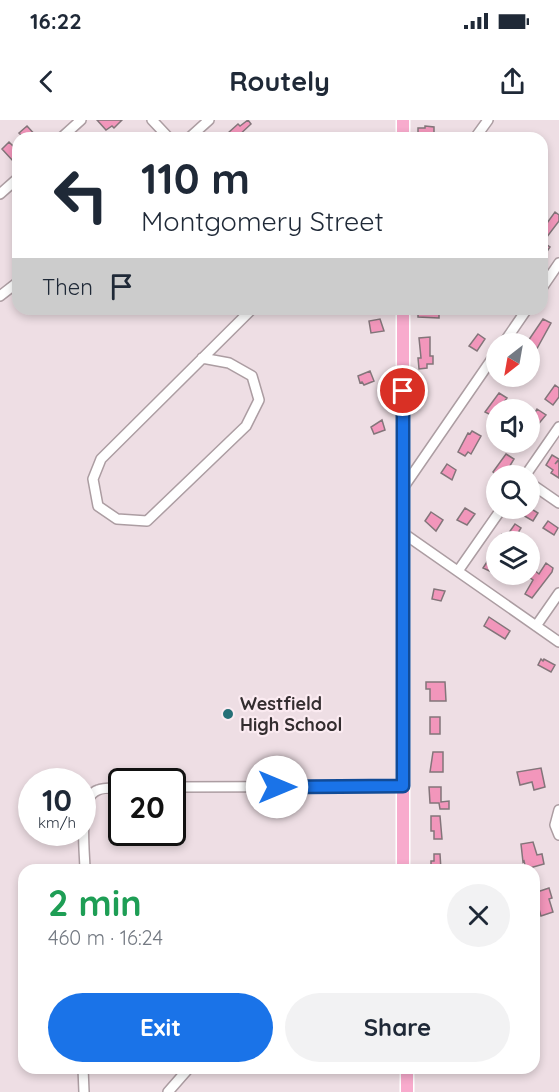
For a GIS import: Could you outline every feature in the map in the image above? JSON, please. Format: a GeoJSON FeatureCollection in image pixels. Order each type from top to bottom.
{"type":"FeatureCollection","features":[{"type":"Feature","properties":{"kind":"main road"},"geometry":{"type":"LineString","coordinates":[[403,315],[403,864]]}},
{"type":"Feature","properties":{"kind":"main road"},"geometry":{"type":"LineString","coordinates":[[407,1074],[407,1092]]}},
{"type":"Feature","properties":{"kind":"street"},"geometry":{"type":"LineString","coordinates":[[68,132],[81,120]]}},
{"type":"Feature","properties":{"kind":"street"},"geometry":{"type":"LineString","coordinates":[[152,120],[163,132]]}},
{"type":"Feature","properties":{"kind":"street"},"geometry":{"type":"LineString","coordinates":[[196,132],[209,120]]}},
{"type":"Feature","properties":{"kind":"street"},"geometry":{"type":"LineString","coordinates":[[0,194],[12,183]]}},
{"type":"Feature","properties":{"kind":"street"},"geometry":{"type":"LineString","coordinates":[[548,279],[559,263]]}},
{"type":"Feature","properties":{"kind":"street"},"geometry":{"type":"LineString","coordinates":[[0,296],[12,287]]}},
{"type":"Feature","properties":{"kind":"street"},"geometry":{"type":"LineString","coordinates":[[202,358],[229,363],[252,376],[259,400],[246,426],[147,521],[117,519],[98,506],[93,479],[101,459],[202,358],[246,315]]}},
{"type":"Feature","properties":{"kind":"street"},"geometry":{"type":"LineString","coordinates":[[511,333],[523,315]]}},
{"type":"Feature","properties":{"kind":"street"},"geometry":{"type":"LineString","coordinates":[[403,488],[486,368]]}},
{"type":"Feature","properties":{"kind":"street"},"geometry":{"type":"LineString","coordinates":[[533,465],[559,428]]}},
{"type":"Feature","properties":{"kind":"street"},"geometry":{"type":"LineString","coordinates":[[540,490],[559,503]]}},
{"type":"Feature","properties":{"kind":"street"},"geometry":{"type":"LineString","coordinates":[[458,571],[494,519]]}},
{"type":"Feature","properties":{"kind":"street"},"geometry":{"type":"LineString","coordinates":[[403,533],[559,642]]}},
{"type":"Feature","properties":{"kind":"street"},"geometry":{"type":"LineString","coordinates":[[536,626],[559,593]]}},
{"type":"Feature","properties":{"kind":"street"},"geometry":{"type":"LineString","coordinates":[[186,787],[403,786]]}},
{"type":"Feature","properties":{"kind":"street"},"geometry":{"type":"LineString","coordinates":[[85,864],[84,809],[89,796],[98,790],[108,789]]}},
{"type":"Feature","properties":{"kind":"street"},"geometry":{"type":"LineString","coordinates":[[559,810],[555,825],[559,835]]}},
{"type":"Feature","properties":{"kind":"street"},"geometry":{"type":"LineString","coordinates":[[83,1074],[84,1092]]}},
{"type":"Feature","properties":{"kind":"street"},"geometry":{"type":"LineString","coordinates":[[168,1092],[184,1074]]}},
{"type":"Feature","properties":{"kind":"building"},"geometry":{"type":"Polygon","coordinates":[[[97,120],[122,120],[114,128],[112,126],[106,130],[97,120]]]}},
{"type":"Feature","properties":{"kind":"building"},"geometry":{"type":"Polygon","coordinates":[[[248,120],[251,124],[242,132],[229,132],[238,124],[240,126],[248,120]]]}},
{"type":"Feature","properties":{"kind":"building"},"geometry":{"type":"Polygon","coordinates":[[[27,126],[32,132],[20,132],[27,126]]]}},
{"type":"Feature","properties":{"kind":"building"},"geometry":{"type":"Polygon","coordinates":[[[425,126],[434,127],[434,132],[418,132],[418,128],[425,128],[425,126]]]}},
{"type":"Feature","properties":{"kind":"building"},"geometry":{"type":"Polygon","coordinates":[[[9,142],[12,145],[12,160],[2,149],[9,142]]]}},
{"type":"Feature","properties":{"kind":"building"},"geometry":{"type":"Polygon","coordinates":[[[555,212],[559,215],[559,221],[548,235],[548,222],[555,212]]]}},
{"type":"Feature","properties":{"kind":"building"},"geometry":{"type":"Polygon","coordinates":[[[418,315],[439,315],[439,318],[418,317],[418,315]]]}},
{"type":"Feature","properties":{"kind":"building"},"geometry":{"type":"Polygon","coordinates":[[[380,319],[384,331],[371,333],[369,321],[380,319]]]}},
{"type":"Feature","properties":{"kind":"building"},"geometry":{"type":"Polygon","coordinates":[[[543,319],[551,323],[540,343],[540,333],[533,333],[543,319]]]}},
{"type":"Feature","properties":{"kind":"building"},"geometry":{"type":"Polygon","coordinates":[[[478,334],[485,339],[477,351],[469,346],[478,334]]]}},
{"type":"Feature","properties":{"kind":"building"},"geometry":{"type":"Polygon","coordinates":[[[430,337],[430,356],[433,356],[433,364],[427,364],[427,368],[419,369],[418,358],[421,358],[419,338],[430,337]]]}},
{"type":"Feature","properties":{"kind":"building"},"geometry":{"type":"Polygon","coordinates":[[[370,371],[374,381],[364,385],[360,383],[358,376],[370,371]]]}},
{"type":"Feature","properties":{"kind":"building"},"geometry":{"type":"Polygon","coordinates":[[[555,385],[559,388],[559,397],[553,405],[545,399],[555,385]]]}},
{"type":"Feature","properties":{"kind":"building"},"geometry":{"type":"Polygon","coordinates":[[[499,393],[507,398],[506,399],[495,399],[499,393]]]}},
{"type":"Feature","properties":{"kind":"building"},"geometry":{"type":"Polygon","coordinates":[[[540,411],[546,415],[540,422],[540,411]]]}},
{"type":"Feature","properties":{"kind":"building"},"geometry":{"type":"Polygon","coordinates":[[[382,420],[385,430],[374,434],[371,427],[382,420]]]}},
{"type":"Feature","properties":{"kind":"building"},"geometry":{"type":"Polygon","coordinates":[[[472,431],[481,436],[471,454],[468,452],[465,456],[458,452],[468,433],[472,431]]]}},
{"type":"Feature","properties":{"kind":"building"},"geometry":{"type":"Polygon","coordinates":[[[506,454],[514,459],[510,465],[498,465],[506,454]]]}},
{"type":"Feature","properties":{"kind":"building"},"geometry":{"type":"Polygon","coordinates":[[[552,455],[559,459],[555,464],[559,460],[559,478],[551,473],[553,470],[546,465],[552,455]]]}},
{"type":"Feature","properties":{"kind":"building"},"geometry":{"type":"Polygon","coordinates":[[[447,464],[456,470],[452,480],[441,473],[447,464]]]}},
{"type":"Feature","properties":{"kind":"building"},"geometry":{"type":"Polygon","coordinates":[[[465,508],[475,514],[467,525],[457,520],[465,508]]]}},
{"type":"Feature","properties":{"kind":"building"},"geometry":{"type":"Polygon","coordinates":[[[431,512],[443,520],[436,531],[425,521],[431,512]]]}},
{"type":"Feature","properties":{"kind":"building"},"geometry":{"type":"Polygon","coordinates":[[[548,521],[558,528],[554,535],[543,528],[548,521]]]}},
{"type":"Feature","properties":{"kind":"building"},"geometry":{"type":"Polygon","coordinates":[[[515,524],[521,528],[519,531],[510,531],[515,524]]]}},
{"type":"Feature","properties":{"kind":"building"},"geometry":{"type":"Polygon","coordinates":[[[546,563],[553,568],[532,598],[525,594],[530,585],[540,585],[540,572],[546,563]]]}},
{"type":"Feature","properties":{"kind":"building"},"geometry":{"type":"Polygon","coordinates":[[[434,589],[445,591],[441,601],[432,599],[434,589]]]}},
{"type":"Feature","properties":{"kind":"building"},"geometry":{"type":"Polygon","coordinates":[[[489,617],[510,631],[505,639],[484,626],[489,617]]]}},
{"type":"Feature","properties":{"kind":"building"},"geometry":{"type":"Polygon","coordinates":[[[541,659],[555,665],[551,672],[538,665],[541,659]]]}},
{"type":"Feature","properties":{"kind":"building"},"geometry":{"type":"Polygon","coordinates":[[[426,682],[445,682],[446,701],[430,701],[430,689],[426,689],[426,682]]]}},
{"type":"Feature","properties":{"kind":"building"},"geometry":{"type":"Polygon","coordinates":[[[430,717],[440,717],[440,734],[430,734],[430,717]]]}},
{"type":"Feature","properties":{"kind":"building"},"geometry":{"type":"Polygon","coordinates":[[[433,752],[443,752],[443,772],[430,772],[433,752]]]}},
{"type":"Feature","properties":{"kind":"building"},"geometry":{"type":"Polygon","coordinates":[[[541,768],[545,787],[534,790],[532,782],[520,785],[517,772],[541,768]]]}},
{"type":"Feature","properties":{"kind":"building"},"geometry":{"type":"Polygon","coordinates":[[[429,787],[441,787],[441,802],[449,801],[449,809],[440,809],[439,803],[430,803],[429,787]]]}},
{"type":"Feature","properties":{"kind":"building"},"geometry":{"type":"Polygon","coordinates":[[[431,816],[440,816],[442,839],[434,839],[434,831],[431,831],[431,816]]]}},
{"type":"Feature","properties":{"kind":"building"},"geometry":{"type":"Polygon","coordinates":[[[533,842],[537,855],[542,854],[544,864],[525,864],[521,844],[533,842]]]}},
{"type":"Feature","properties":{"kind":"building"},"geometry":{"type":"Polygon","coordinates":[[[434,854],[440,854],[441,864],[431,864],[431,861],[434,861],[434,854]]]}},
{"type":"Feature","properties":{"kind":"building"},"geometry":{"type":"Polygon","coordinates":[[[549,888],[552,898],[549,899],[553,912],[541,916],[540,912],[540,891],[549,888]]]}},
{"type":"Feature","properties":{"kind":"place","name":"Westfield High School"},"geometry":{"type":"Point","coordinates":[228,714]}},
{"type":"Feature","properties":{"kind":"route"},"geometry":{"type":"LineString","coordinates":[[277,787],[403,786],[403,391]]}}]}
